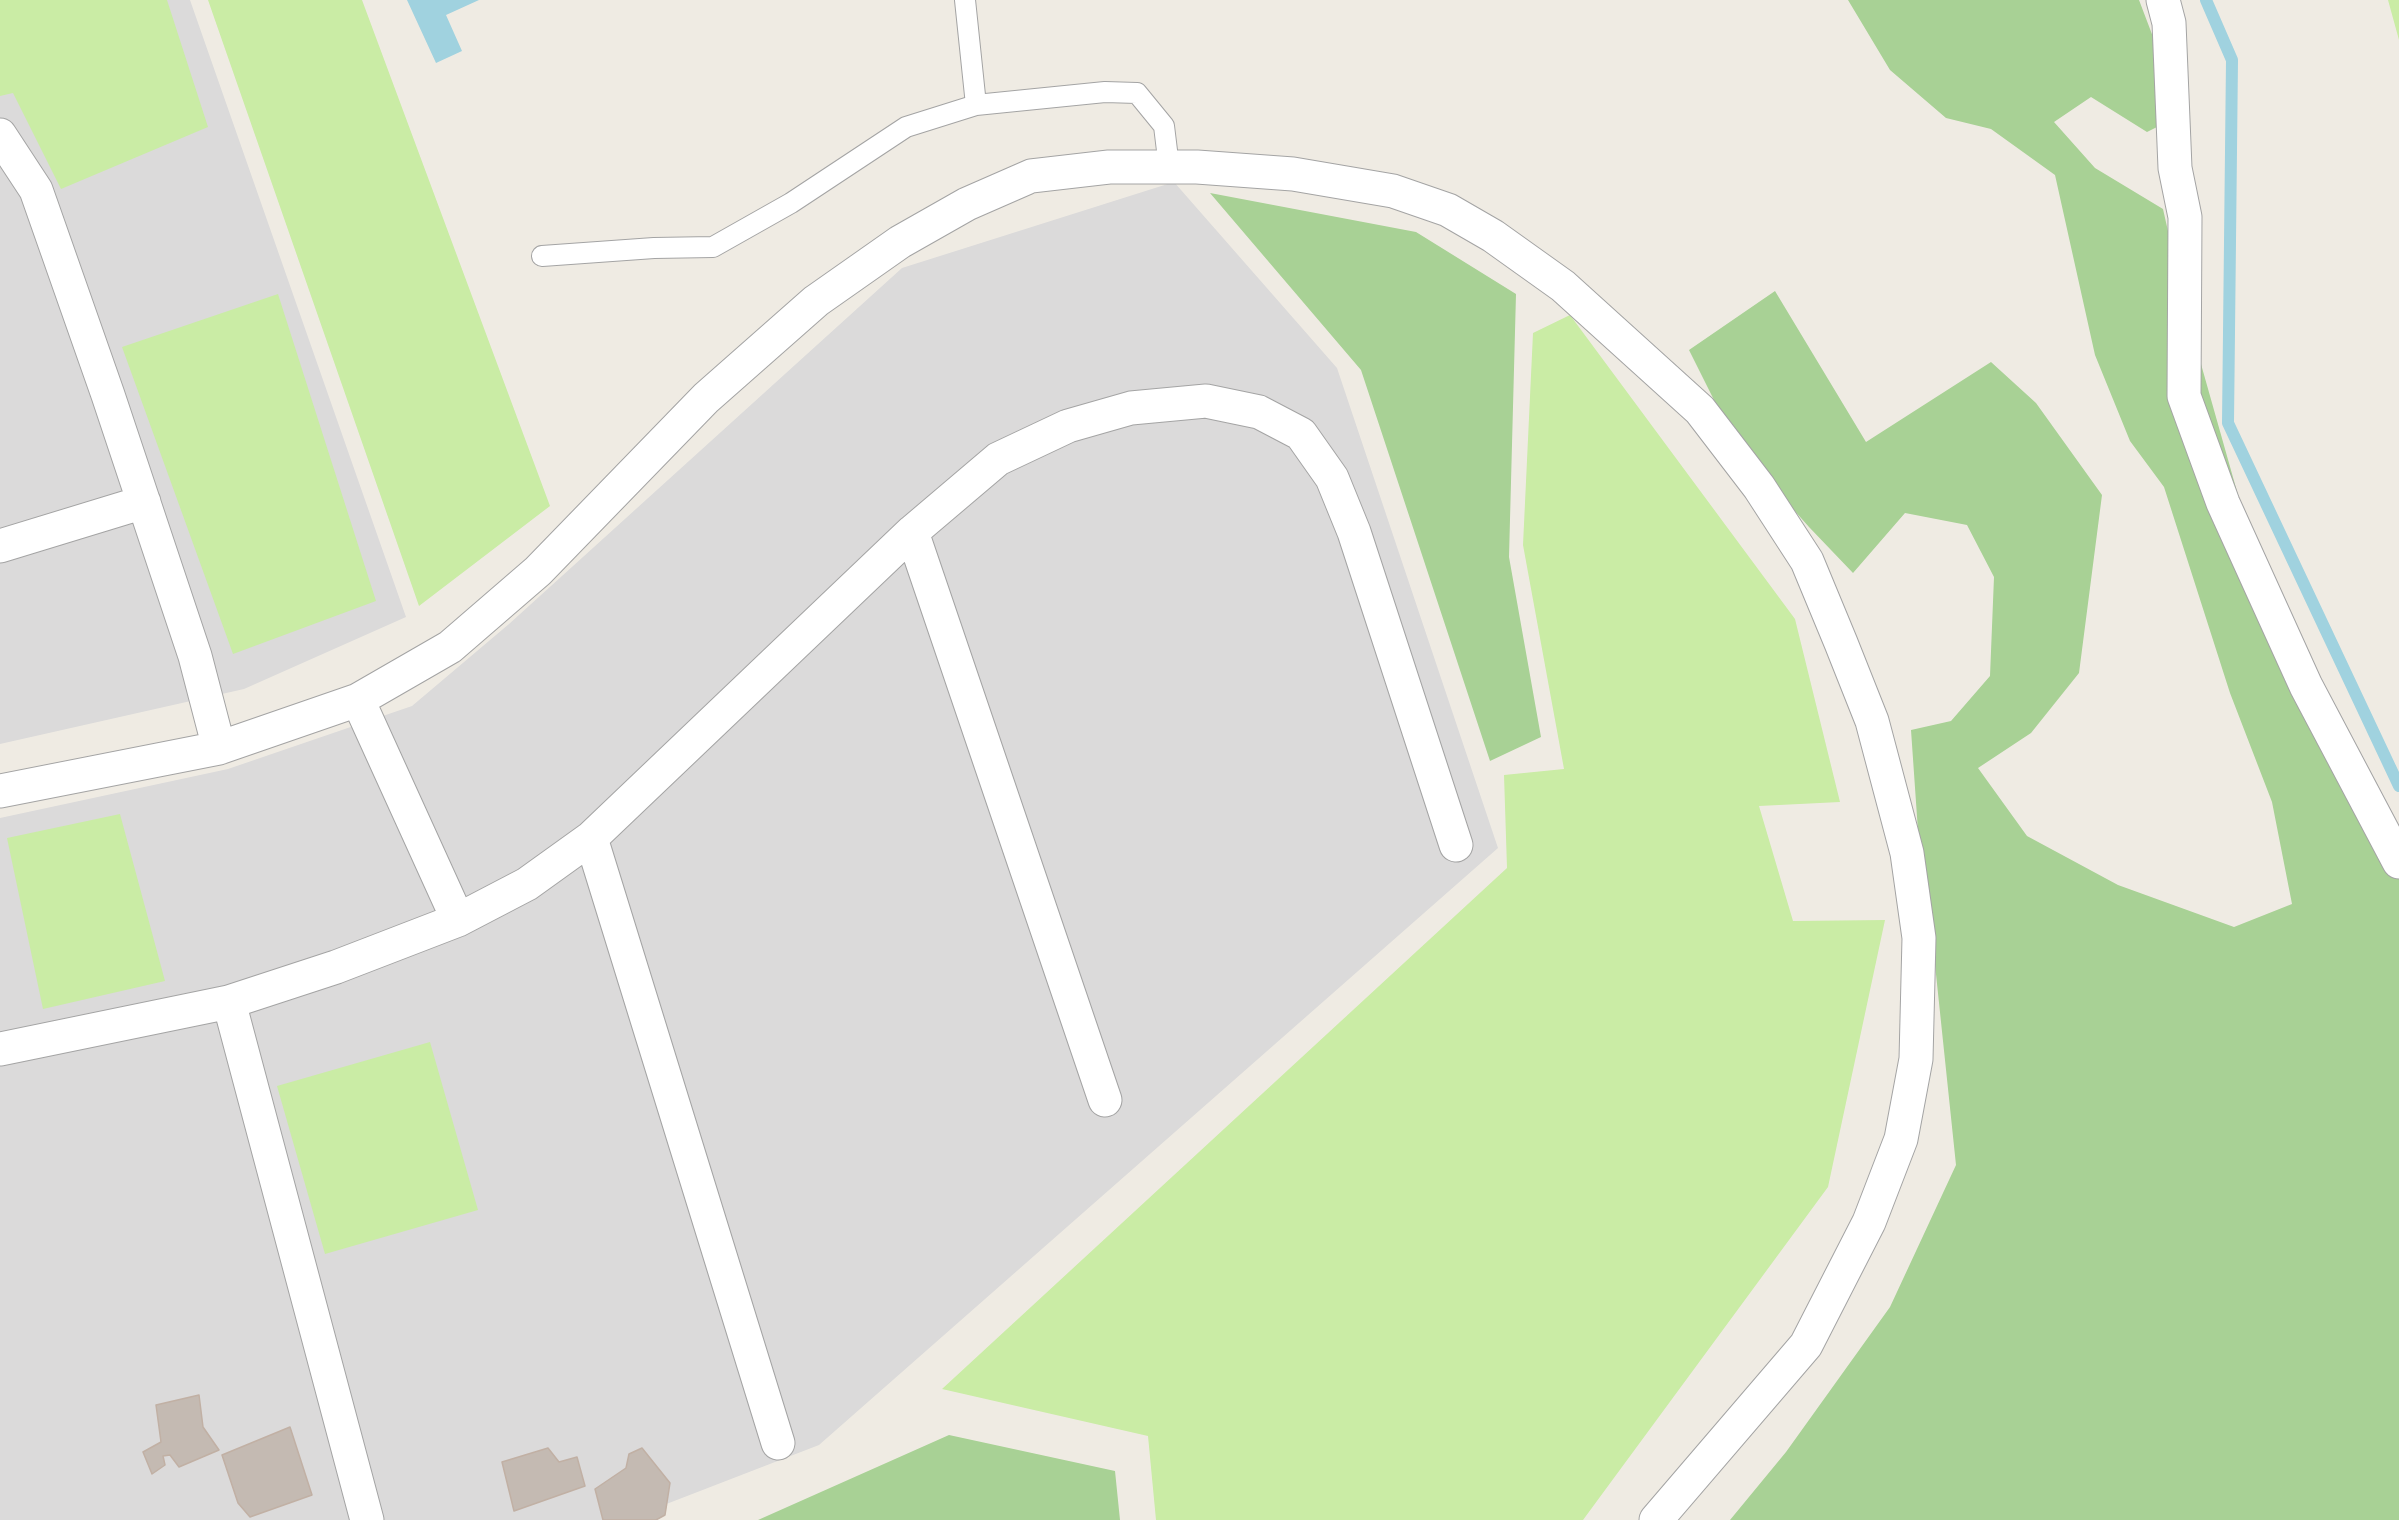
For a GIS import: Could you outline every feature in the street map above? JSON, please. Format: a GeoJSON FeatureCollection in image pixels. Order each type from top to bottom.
{"type":"FeatureCollection","features":[{"type":"Feature","properties":{"kind":"street"},"geometry":{"type":"LineString","coordinates":[[2163,0],[2169,23],[2175,168],[2185,217],[2184,396],[2223,503],[2301,675],[2366,803],[2399,862]]}},
{"type":"Feature","properties":{"kind":"street"},"geometry":{"type":"LineString","coordinates":[[0,135],[36,190],[195,656],[219,748]]}},
{"type":"Feature","properties":{"kind":"street"},"geometry":{"type":"LineString","coordinates":[[0,791],[219,748],[358,700],[450,647],[538,571],[706,398],[816,301],[900,242],[967,204],[1031,176],[1109,167],[1168,167],[1293,174],[1393,191],[1448,210],[1493,236],[1563,286],[1700,410],[1759,487],[1807,561],[1872,721],[1907,853],[1919,938],[1916,1059],[1901,1138],[1869,1222],[1806,1345],[1656,1520]]}},
{"type":"Feature","properties":{"kind":"street"},"geometry":{"type":"LineString","coordinates":[[0,1049],[229,1002],[336,967],[458,920],[527,884],[591,838],[912,532],[998,459],[1068,426],[1131,408],[1206,401],[1259,412],[1301,434],[1332,478],[1354,532],[1456,845]]}},
{"type":"Feature","properties":{"kind":"street"},"geometry":{"type":"LineString","coordinates":[[0,546],[144,502]]}},
{"type":"Feature","properties":{"kind":"street"},"geometry":{"type":"LineString","coordinates":[[912,532],[1105,1100]]}},
{"type":"Feature","properties":{"kind":"street"},"geometry":{"type":"LineString","coordinates":[[358,700],[458,920]]}},
{"type":"Feature","properties":{"kind":"street"},"geometry":{"type":"LineString","coordinates":[[591,838],[778,1443]]}},
{"type":"Feature","properties":{"kind":"street"},"geometry":{"type":"LineString","coordinates":[[229,1002],[367,1520]]}},
{"type":"Feature","properties":{"kind":"lane"},"geometry":{"type":"LineString","coordinates":[[965,0],[976,105]]}},
{"type":"Feature","properties":{"kind":"lane"},"geometry":{"type":"LineString","coordinates":[[542,256],[654,248],[713,247],[791,203],[906,127],[976,105],[1105,92],[1137,93],[1164,126],[1168,167]]}},
{"type":"Feature","properties":{"kind":"shaded area"},"geometry":{"type":"Polygon","coordinates":[[[0,0],[190,0],[406,617],[244,689],[0,744],[0,0]]]}},
{"type":"Feature","properties":{"kind":"shaded area"},"geometry":{"type":"Polygon","coordinates":[[[1174,182],[1337,368],[1498,848],[819,1445],[625,1520],[0,1520],[0,818],[228,769],[412,706],[509,624],[902,268],[1174,182]]]}},
{"type":"Feature","properties":{"kind":"green space"},"geometry":{"type":"Polygon","coordinates":[[[0,0],[167,0],[208,127],[61,189],[13,93],[0,96],[0,0]]]}},
{"type":"Feature","properties":{"kind":"green space"},"geometry":{"type":"Polygon","coordinates":[[[208,0],[362,0],[550,506],[419,606],[208,0]]]}},
{"type":"Feature","properties":{"kind":"green space"},"geometry":{"type":"Polygon","coordinates":[[[1848,0],[2139,0],[2158,50],[2167,122],[2147,132],[2091,97],[2054,122],[2095,168],[2163,209],[2186,311],[2283,643],[2399,866],[2399,1520],[1730,1520],[1786,1452],[1890,1307],[1956,1165],[1930,917],[1918,831],[1911,730],[1951,721],[1990,676],[1994,577],[1967,525],[1905,513],[1853,573],[1737,446],[1689,350],[1775,291],[1866,442],[1991,362],[2036,403],[2102,495],[2079,673],[2031,733],[1978,768],[2027,836],[2118,885],[2234,927],[2292,904],[2272,802],[2230,693],[2164,487],[2130,441],[2095,355],[2055,175],[1991,129],[1946,118],[1890,70],[1848,0]]]}},
{"type":"Feature","properties":{"kind":"green space"},"geometry":{"type":"Polygon","coordinates":[[[2388,0],[2399,0],[2399,40],[2388,0]]]}},
{"type":"Feature","properties":{"kind":"green space"},"geometry":{"type":"Polygon","coordinates":[[[1210,193],[1416,232],[1516,294],[1509,557],[1541,737],[1490,761],[1361,370],[1210,193]]]}},
{"type":"Feature","properties":{"kind":"green space"},"geometry":{"type":"Polygon","coordinates":[[[278,294],[376,601],[233,654],[122,347],[278,294]]]}},
{"type":"Feature","properties":{"kind":"green space"},"geometry":{"type":"Polygon","coordinates":[[[1570,315],[1795,619],[1840,802],[1759,806],[1793,921],[1885,920],[1828,1187],[1583,1520],[1156,1520],[1148,1436],[942,1389],[1507,868],[1504,775],[1564,769],[1523,545],[1533,333],[1570,315]]]}},
{"type":"Feature","properties":{"kind":"green space"},"geometry":{"type":"Polygon","coordinates":[[[120,814],[165,981],[43,1009],[7,838],[120,814]]]}},
{"type":"Feature","properties":{"kind":"green space"},"geometry":{"type":"Polygon","coordinates":[[[430,1042],[478,1210],[325,1254],[277,1086],[430,1042]]]}},
{"type":"Feature","properties":{"kind":"green space"},"geometry":{"type":"Polygon","coordinates":[[[949,1435],[1115,1471],[1120,1520],[758,1520],[949,1435]]]}},
{"type":"Feature","properties":{"kind":"water"},"geometry":{"type":"Polygon","coordinates":[[[407,0],[479,0],[446,15],[462,51],[436,63],[407,0]]]}},
{"type":"Feature","properties":{"kind":"building"},"geometry":{"type":"Polygon","coordinates":[[[199,1395],[203,1427],[219,1450],[179,1467],[170,1455],[163,1456],[165,1465],[152,1474],[143,1452],[161,1442],[156,1405],[199,1395]]]}},
{"type":"Feature","properties":{"kind":"building"},"geometry":{"type":"Polygon","coordinates":[[[290,1427],[312,1495],[250,1517],[238,1503],[222,1455],[290,1427]]]}},
{"type":"Feature","properties":{"kind":"building"},"geometry":{"type":"Polygon","coordinates":[[[548,1448],[559,1462],[577,1457],[585,1486],[514,1511],[502,1462],[548,1448]]]}},
{"type":"Feature","properties":{"kind":"building"},"geometry":{"type":"Polygon","coordinates":[[[642,1448],[670,1483],[665,1515],[656,1520],[603,1520],[595,1489],[626,1468],[629,1454],[642,1448]]]}},
{"type":"Feature","properties":{"kind":"waterway"},"geometry":{"type":"LineString","coordinates":[[2206,0],[2232,60],[2228,423],[2399,786]]}}]}
